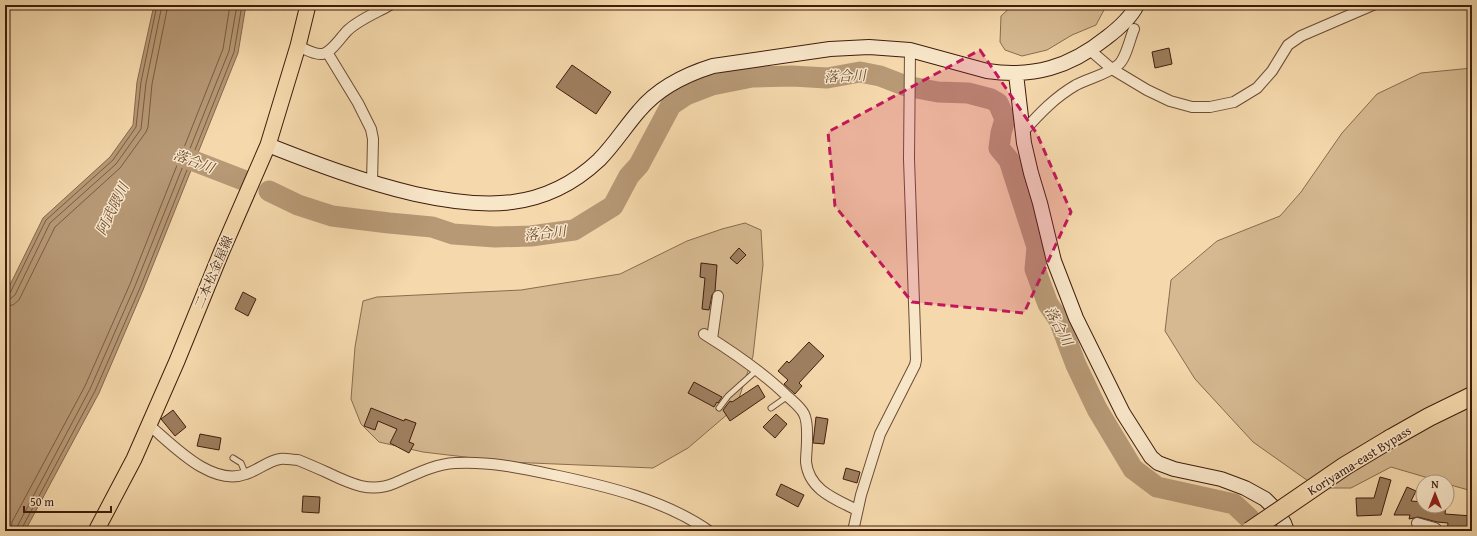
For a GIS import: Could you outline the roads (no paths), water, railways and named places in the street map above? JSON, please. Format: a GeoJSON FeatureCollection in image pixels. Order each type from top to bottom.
{"type":"FeatureCollection","features":[{"type":"Feature","properties":{"kind":"highway","name":"Koriyama-east Bypass"},"geometry":{"type":"LineString","coordinates":[[1250,531],[1345,466],[1429,417],[1472,396]]}},
{"type":"Feature","properties":{"kind":"main road","name":"二本松金屋線"},"geometry":{"type":"LineString","coordinates":[[96,531],[134,459],[268,145],[298,46],[308,5]]}},
{"type":"Feature","properties":{"kind":"street"},"geometry":{"type":"LineString","coordinates":[[298,46],[316,54],[327,52],[358,22],[390,5]]}},
{"type":"Feature","properties":{"kind":"street"},"geometry":{"type":"LineString","coordinates":[[268,145],[372,183],[432,198],[474,204],[494,204],[534,198],[553,192],[586,171],[600,159],[639,110],[660,91],[674,81],[697,71],[727,63],[830,49],[869,47],[910,50],[987,71],[1016,74],[1040,71],[1069,62],[1091,51],[1124,23],[1138,5]]}},
{"type":"Feature","properties":{"kind":"street"},"geometry":{"type":"LineString","coordinates":[[1091,51],[1112,69],[1148,90],[1181,105],[1202,108],[1222,105],[1234,102],[1261,84],[1272,72],[1288,45],[1302,36],[1373,5]]}},
{"type":"Feature","properties":{"kind":"street"},"geometry":{"type":"LineString","coordinates":[[1023,132],[1052,102],[1066,92],[1078,84],[1119,65],[1134,29]]}},
{"type":"Feature","properties":{"kind":"street"},"geometry":{"type":"LineString","coordinates":[[853,531],[856,510],[880,434],[915,365],[916,360],[909,159],[910,50]]}},
{"type":"Feature","properties":{"kind":"street"},"geometry":{"type":"LineString","coordinates":[[327,52],[358,103],[371,129],[373,139],[372,183]]}},
{"type":"Feature","properties":{"kind":"street"},"geometry":{"type":"LineString","coordinates":[[1016,74],[1023,132],[1031,173],[1054,261],[1076,318],[1123,413],[1151,457],[1174,469],[1220,479],[1245,488],[1265,499],[1275,509],[1287,531]]}},
{"type":"Feature","properties":{"kind":"street"},"geometry":{"type":"LineString","coordinates":[[718,296],[708,337],[742,358],[788,396],[804,413],[807,422],[806,461],[813,481],[827,496],[856,510]]}},
{"type":"Feature","properties":{"kind":"street"},"geometry":{"type":"LineString","coordinates":[[149,425],[194,463],[211,471],[232,477],[246,475],[280,458],[298,460],[341,480],[355,485],[375,488],[393,484],[419,472],[453,463],[484,462],[606,486],[639,497],[685,516],[709,531]]}},
{"type":"Feature","properties":{"kind":"street"},"geometry":{"type":"LineString","coordinates":[[1416,523],[1435,528],[1438,531]]}},
{"type":"Feature","properties":{"kind":"lane"},"geometry":{"type":"LineString","coordinates":[[719,408],[728,396],[757,370]]}},
{"type":"Feature","properties":{"kind":"lane"},"geometry":{"type":"LineString","coordinates":[[771,408],[788,396]]}},
{"type":"Feature","properties":{"kind":"lane"},"geometry":{"type":"LineString","coordinates":[[233,458],[240,463],[246,475]]}},
{"type":"Feature","properties":{"kind":"water","name":"阿武隈川"},"geometry":{"type":"Polygon","coordinates":[[[154,5],[246,5],[238,53],[143,290],[99,393],[25,531],[5,531],[5,295],[43,218],[110,157],[133,125],[137,82],[154,5]]]}},
{"type":"Feature","properties":{"kind":"waterway","name":"落合川"},"geometry":{"type":"LineString","coordinates":[[269,191],[298,205],[332,216],[432,227],[453,234],[495,237],[531,236],[574,230],[613,206],[629,176],[639,165],[671,105],[686,95],[712,85],[752,77],[792,76],[827,78],[860,72],[880,76],[906,86],[938,92],[968,93],[991,99],[998,103],[1005,119],[999,148],[1009,160],[1037,247],[1035,269],[1048,304],[1059,320],[1076,365],[1097,409],[1133,469],[1157,487],[1234,504],[1249,518],[1257,531]]}},
{"type":"Feature","properties":{"kind":"waterway","name":"落合川"},"geometry":{"type":"LineString","coordinates":[[168,151],[243,180]]}}]}
